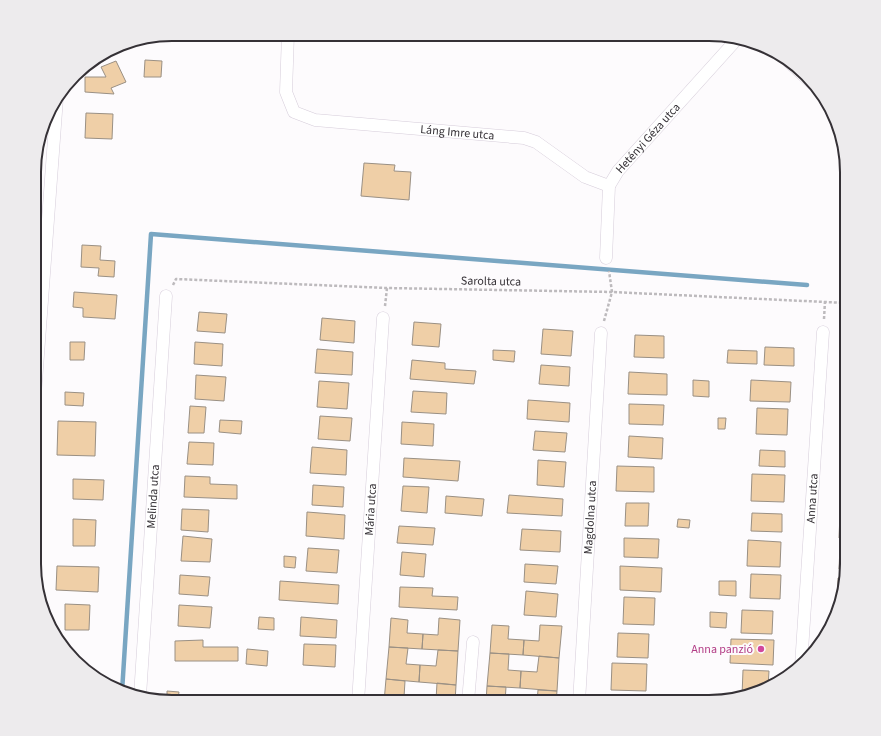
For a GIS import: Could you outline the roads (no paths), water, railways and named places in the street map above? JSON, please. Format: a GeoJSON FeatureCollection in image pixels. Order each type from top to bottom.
{"type":"FeatureCollection","features":[{"type":"Feature","properties":{"kind":"street","name":"Láng Imre utca"},"geometry":{"type":"LineString","coordinates":[[288,41],[286,92],[294,112],[315,120],[524,138],[536,142],[585,177],[609,186]]}},
{"type":"Feature","properties":{"kind":"street","name":"Hetényi Géza utca"},"geometry":{"type":"LineString","coordinates":[[606,258],[609,186],[618,171],[733,44]]}},
{"type":"Feature","properties":{"kind":"street"},"geometry":{"type":"LineString","coordinates":[[41,314],[56,112]]}},
{"type":"Feature","properties":{"kind":"street","name":"Melinda utca"},"geometry":{"type":"LineString","coordinates":[[140,691],[166,296]]}},
{"type":"Feature","properties":{"kind":"street","name":"Mária utca"},"geometry":{"type":"LineString","coordinates":[[358,695],[383,318]]}},
{"type":"Feature","properties":{"kind":"street","name":"Anna utca"},"geometry":{"type":"LineString","coordinates":[[802,657],[823,332]]}},
{"type":"Feature","properties":{"kind":"street","name":"Magdolna utca"},"geometry":{"type":"LineString","coordinates":[[579,695],[601,333]]}},
{"type":"Feature","properties":{"kind":"street"},"geometry":{"type":"LineString","coordinates":[[469,695],[473,642]]}},
{"type":"Feature","properties":{"kind":"waterway"},"geometry":{"type":"LineString","coordinates":[[122,685],[151,234],[807,285]]}},
{"type":"Feature","properties":{"kind":"place","name":"Anna panzió"},"geometry":{"type":"Point","coordinates":[761,649]}}]}
